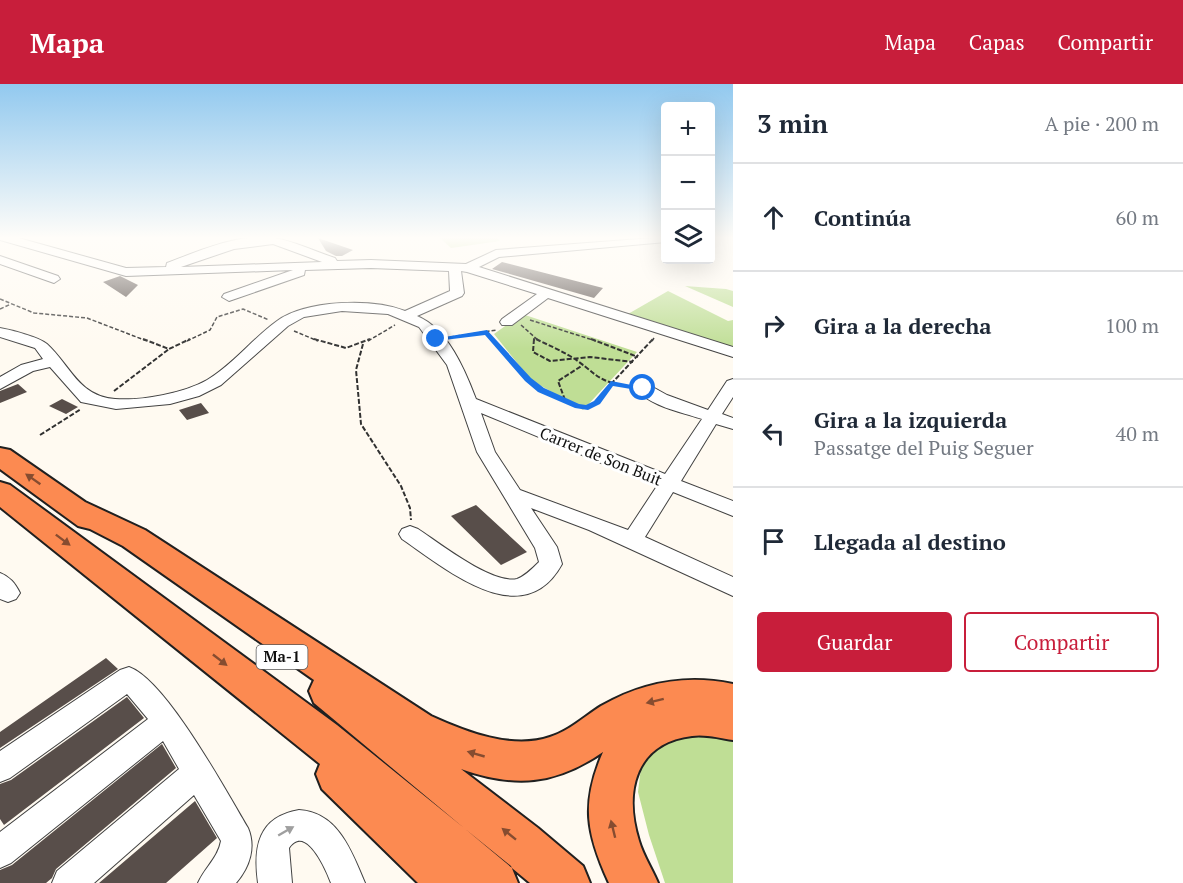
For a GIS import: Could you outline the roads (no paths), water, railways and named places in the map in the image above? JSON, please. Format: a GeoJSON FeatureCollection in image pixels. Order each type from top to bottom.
{"type":"FeatureCollection","features":[{"type":"Feature","properties":{"kind":"highway","name":"Ma-1"},"geometry":{"type":"LineString","coordinates":[[0,456],[362,717],[522,844],[560,878]]}},
{"type":"Feature","properties":{"kind":"highway","name":"Ma-1"},"geometry":{"type":"LineString","coordinates":[[0,492],[360,770],[494,883]]}},
{"type":"Feature","properties":{"kind":"highway"},"geometry":{"type":"LineString","coordinates":[[73,508],[134,538],[417,729],[454,748],[494,759],[539,760],[576,746],[621,715],[645,703],[686,696],[733,702]]}},
{"type":"Feature","properties":{"kind":"highway"},"geometry":{"type":"LineString","coordinates":[[251,684],[289,732],[453,883]]}},
{"type":"Feature","properties":{"kind":"highway"},"geometry":{"type":"LineString","coordinates":[[634,883],[621,857],[609,815],[611,783],[621,756],[641,734],[668,722],[699,717],[733,721]]}},
{"type":"Feature","properties":{"kind":"street"},"geometry":{"type":"LineString","coordinates":[[41,274],[54,279]]}},
{"type":"Feature","properties":{"kind":"street"},"geometry":{"type":"LineString","coordinates":[[229,297],[293,274]]}},
{"type":"Feature","properties":{"kind":"street"},"geometry":{"type":"LineString","coordinates":[[407,317],[457,293],[461,274]]}},
{"type":"Feature","properties":{"kind":"street"},"geometry":{"type":"LineString","coordinates":[[482,274],[733,352]]}},
{"type":"Feature","properties":{"kind":"street"},"geometry":{"type":"LineString","coordinates":[[514,318],[545,294]]}},
{"type":"Feature","properties":{"kind":"street"},"geometry":{"type":"LineString","coordinates":[[0,332],[40,345],[73,385],[87,398],[116,404],[144,403],[193,393],[215,382],[280,325],[300,314],[342,307],[390,310],[424,324],[455,364],[486,452],[546,547],[551,564],[540,578],[509,588],[485,581],[410,534]]}},
{"type":"Feature","properties":{"kind":"street"},"geometry":{"type":"LineString","coordinates":[[0,384],[27,368],[53,361]]}},
{"type":"Feature","properties":{"kind":"street"},"geometry":{"type":"LineString","coordinates":[[632,541],[733,384]]}},
{"type":"Feature","properties":{"kind":"street"},"geometry":{"type":"LineString","coordinates":[[643,388],[661,399],[733,424]]}},
{"type":"Feature","properties":{"kind":"street","name":"Carrer de Son Buit"},"geometry":{"type":"LineString","coordinates":[[470,403],[733,509]]}},
{"type":"Feature","properties":{"kind":"street"},"geometry":{"type":"LineString","coordinates":[[512,494],[536,501],[632,541],[733,587]]}},
{"type":"Feature","properties":{"kind":"street"},"geometry":{"type":"LineString","coordinates":[[0,768],[129,678],[167,721],[237,839],[224,872]]}},
{"type":"Feature","properties":{"kind":"street"},"geometry":{"type":"LineString","coordinates":[[0,852],[167,721]]}},
{"type":"Feature","properties":{"kind":"street"},"geometry":{"type":"LineString","coordinates":[[69,883],[198,771]]}},
{"type":"Feature","properties":{"kind":"street"},"geometry":{"type":"LineString","coordinates":[[275,883],[271,862],[274,843],[286,829],[298,826],[310,827],[320,833],[338,860],[348,883]]}}]}
